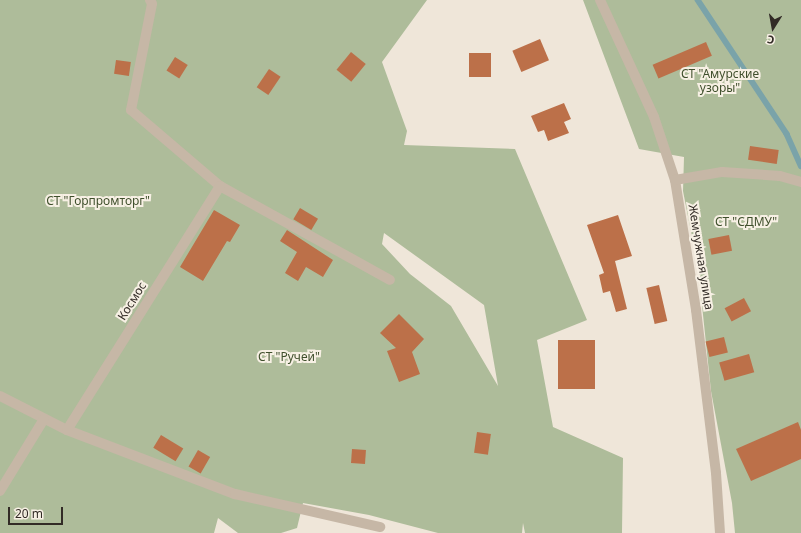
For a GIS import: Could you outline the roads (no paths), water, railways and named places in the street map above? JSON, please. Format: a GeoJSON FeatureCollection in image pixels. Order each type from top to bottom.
{"type":"FeatureCollection","features":[{"type":"Feature","properties":{"kind":"street"},"geometry":{"type":"LineString","coordinates":[[150,0],[152,4],[131,110],[220,186],[390,280]]}},
{"type":"Feature","properties":{"kind":"street","name":"Жемчужная улица"},"geometry":{"type":"LineString","coordinates":[[600,0],[654,117],[675,180],[696,310],[716,473],[720,533]]}},
{"type":"Feature","properties":{"kind":"street"},"geometry":{"type":"LineString","coordinates":[[675,180],[722,172],[780,176],[798,181]]}},
{"type":"Feature","properties":{"kind":"street","name":"Космос"},"geometry":{"type":"LineString","coordinates":[[67,430],[220,186]]}},
{"type":"Feature","properties":{"kind":"street"},"geometry":{"type":"LineString","coordinates":[[0,396],[67,430],[235,494],[380,527]]}},
{"type":"Feature","properties":{"kind":"street"},"geometry":{"type":"LineString","coordinates":[[0,490],[44,419]]}},
{"type":"Feature","properties":{"kind":"waterway"},"geometry":{"type":"LineString","coordinates":[[698,0],[787,134],[801,166]]}},
{"type":"Feature","properties":{"kind":"park label","name":"СТ \"Амурские узоры\""},"geometry":{"type":"Point","coordinates":[720,81]}},
{"type":"Feature","properties":{"kind":"park label","name":"СТ \"Горпромторг\""},"geometry":{"type":"Point","coordinates":[98,201]}},
{"type":"Feature","properties":{"kind":"park label","name":"СТ \"СДМУ\""},"geometry":{"type":"Point","coordinates":[746,222]}},
{"type":"Feature","properties":{"kind":"park label","name":"СТ \"Ручей\""},"geometry":{"type":"Point","coordinates":[289,357]}}]}
